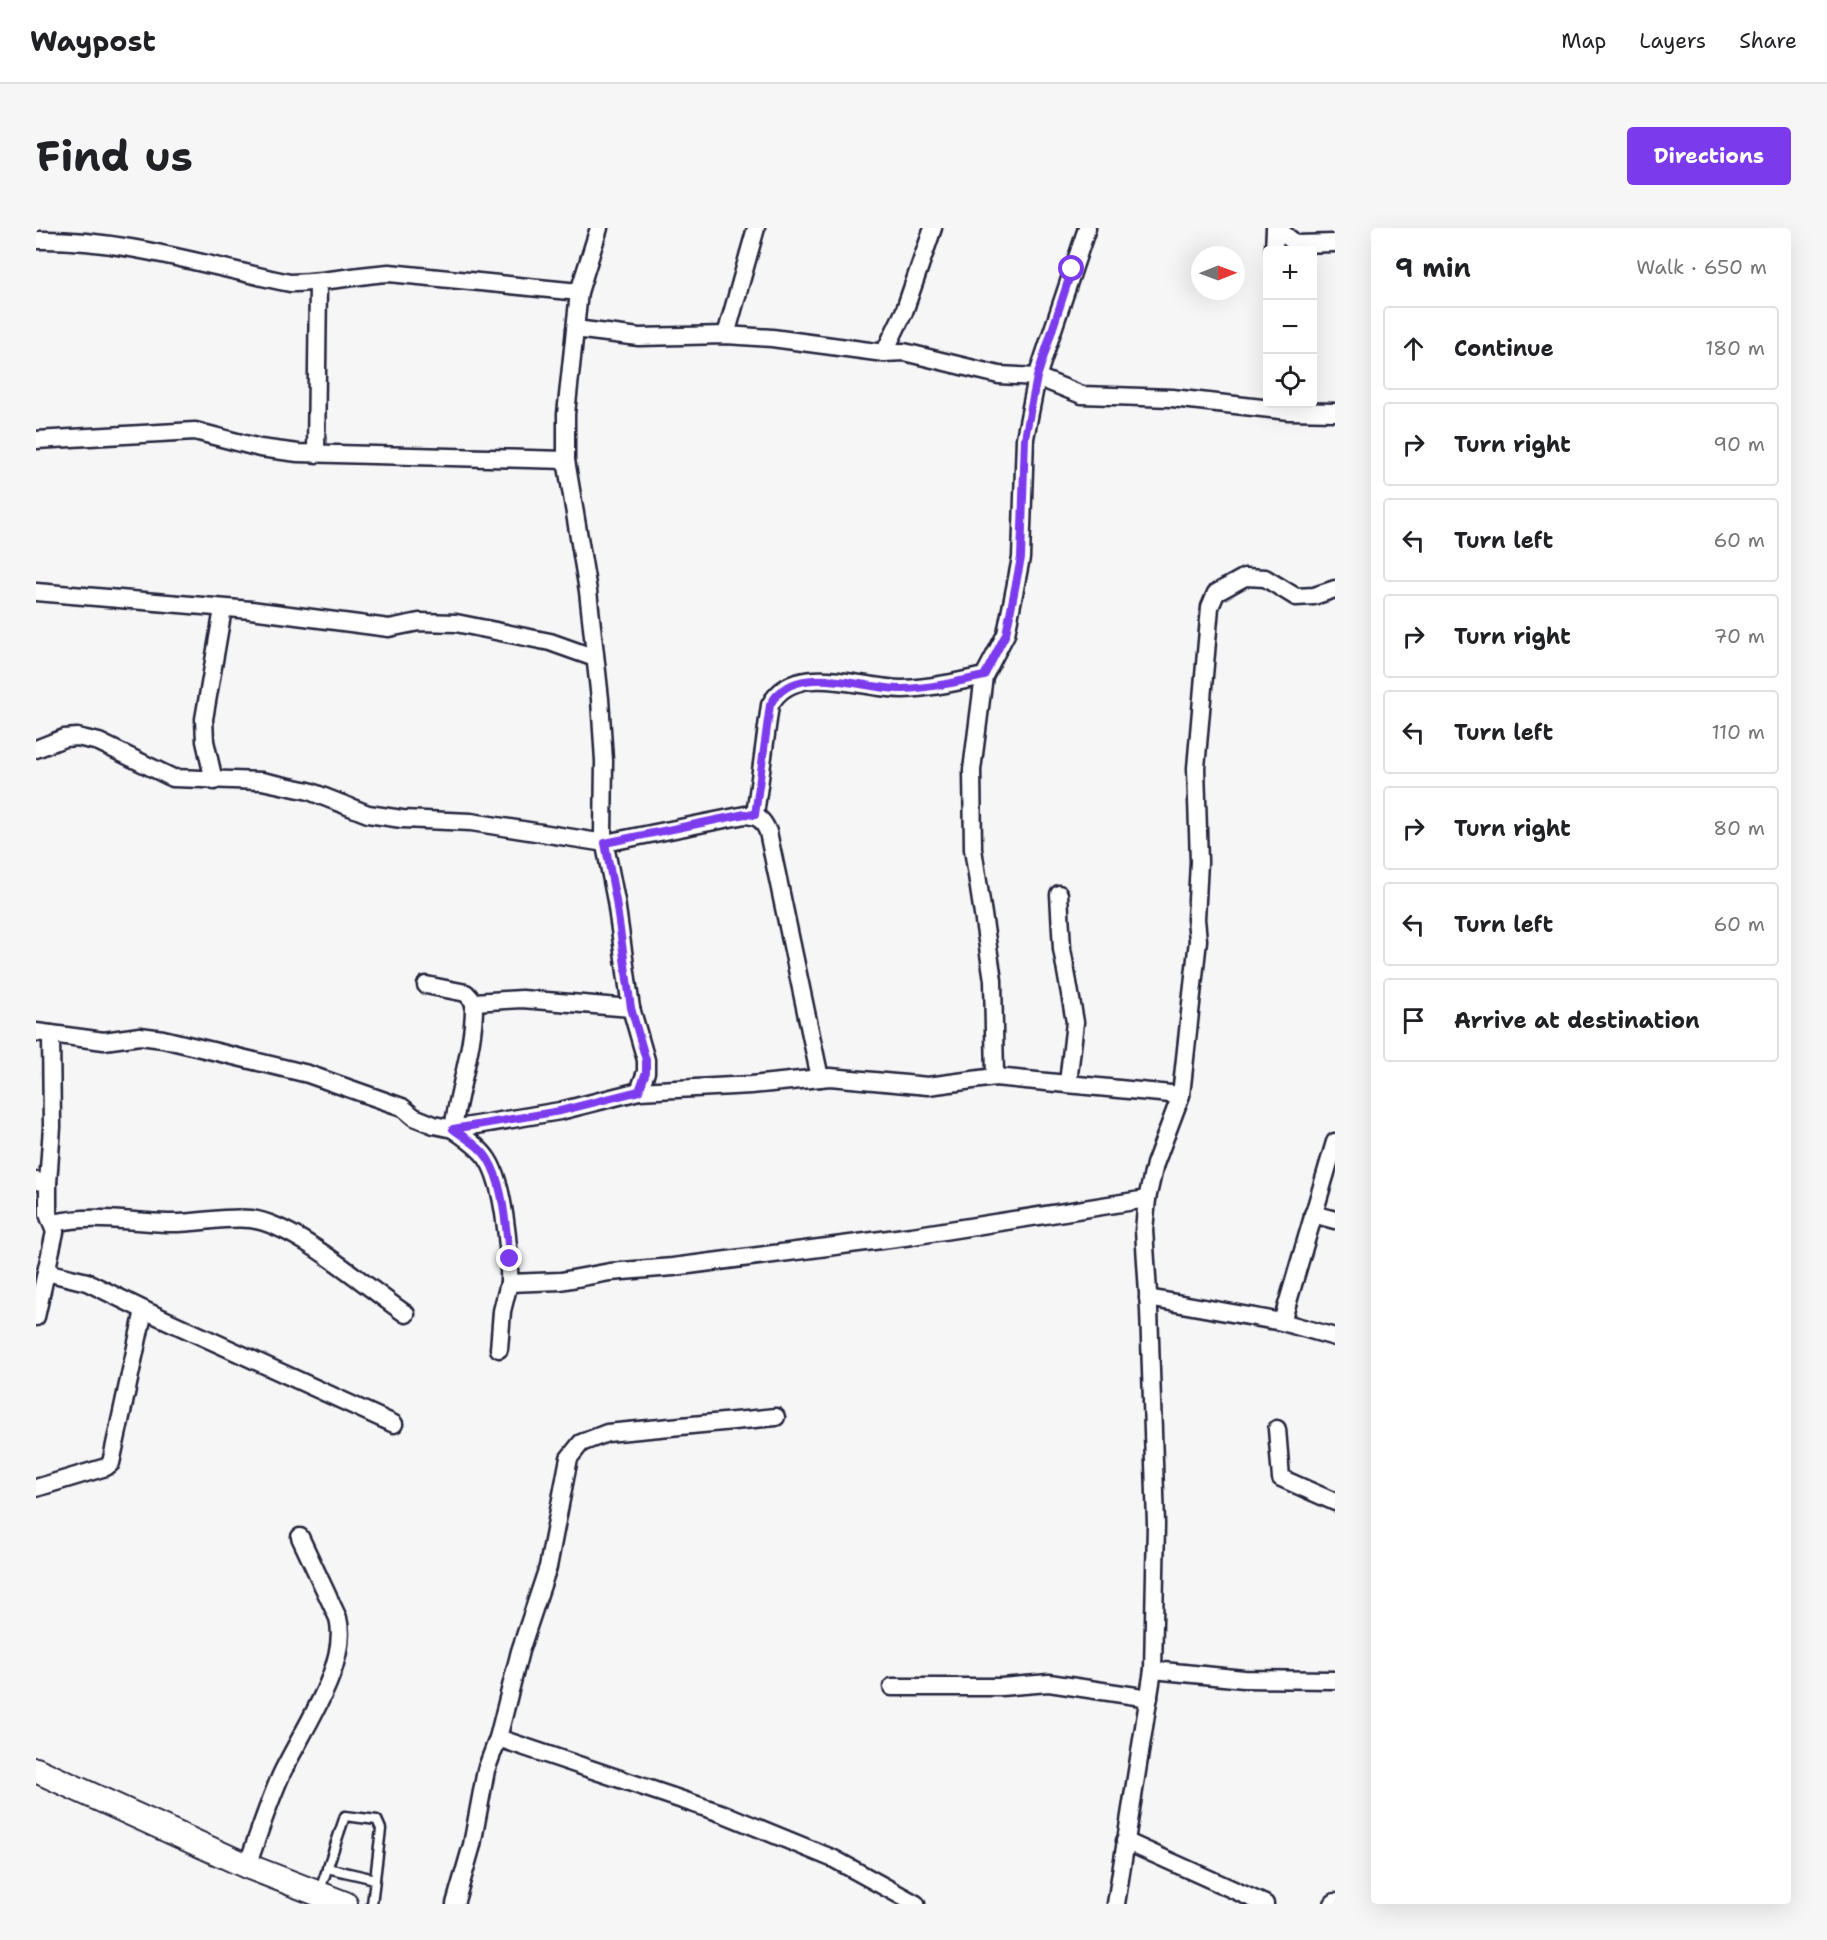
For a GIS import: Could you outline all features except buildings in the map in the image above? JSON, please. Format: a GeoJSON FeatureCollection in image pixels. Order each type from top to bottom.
{"type":"FeatureCollection","features":[{"type":"Feature","properties":{"kind":"street"},"geometry":{"type":"LineString","coordinates":[[600,228],[579,292],[566,414],[566,460],[588,591],[603,731],[605,843],[616,901],[631,1008],[646,1060],[646,1072],[639,1091]]}},
{"type":"Feature","properties":{"kind":"street"},"geometry":{"type":"LineString","coordinates":[[726,335],[756,228]]}},
{"type":"Feature","properties":{"kind":"street"},"geometry":{"type":"LineString","coordinates":[[884,353],[904,312],[933,228]]}},
{"type":"Feature","properties":{"kind":"street"},"geometry":{"type":"LineString","coordinates":[[995,1077],[993,980],[974,849],[971,811],[972,770],[984,676],[1006,634],[1021,558],[1025,438],[1037,377],[1087,228]]}},
{"type":"Feature","properties":{"kind":"street"},"geometry":{"type":"LineString","coordinates":[[1276,228],[1296,244],[1335,243]]}},
{"type":"Feature","properties":{"kind":"street"},"geometry":{"type":"LineString","coordinates":[[1274,246],[1276,228]]}},
{"type":"Feature","properties":{"kind":"street"},"geometry":{"type":"LineString","coordinates":[[36,240],[68,239],[95,242],[290,283],[318,283],[367,274],[389,273],[579,292]]}},
{"type":"Feature","properties":{"kind":"street"},"geometry":{"type":"LineString","coordinates":[[316,454],[318,283]]}},
{"type":"Feature","properties":{"kind":"street"},"geometry":{"type":"LineString","coordinates":[[575,329],[639,337],[726,335],[772,338],[884,353],[904,352],[999,375],[1037,377],[1082,395],[1172,398],[1289,411],[1335,412]]}},
{"type":"Feature","properties":{"kind":"street"},"geometry":{"type":"LineString","coordinates":[[36,440],[195,431],[260,448],[316,454],[566,460]]}},
{"type":"Feature","properties":{"kind":"street"},"geometry":{"type":"LineString","coordinates":[[1116,1904],[1153,1670],[1156,1524],[1144,1230],[1147,1199],[1155,1164],[1181,1095],[1198,940],[1196,919],[1199,862],[1196,768],[1210,607],[1216,593],[1245,577],[1265,578],[1296,597],[1314,596],[1335,589]]}},
{"type":"Feature","properties":{"kind":"street"},"geometry":{"type":"LineString","coordinates":[[36,592],[251,610],[388,628],[419,622],[456,623],[550,642],[595,658]]}},
{"type":"Feature","properties":{"kind":"street"},"geometry":{"type":"LineString","coordinates":[[214,781],[205,741],[204,719],[223,609]]}},
{"type":"Feature","properties":{"kind":"street"},"geometry":{"type":"LineString","coordinates":[[755,815],[770,705],[776,694],[785,688],[811,680],[843,680],[900,689],[944,685],[984,676]]}},
{"type":"Feature","properties":{"kind":"street"},"geometry":{"type":"LineString","coordinates":[[36,749],[64,738],[77,737],[99,742],[173,778],[262,781],[309,791],[368,814],[402,819],[471,822],[605,843],[745,814],[755,815],[763,821],[768,832],[820,1078]]}},
{"type":"Feature","properties":{"kind":"street"},"geometry":{"type":"LineString","coordinates":[[1059,894],[1062,949],[1075,1022],[1068,1083]]}},
{"type":"Feature","properties":{"kind":"street"},"geometry":{"type":"LineString","coordinates":[[426,985],[466,993],[474,1002],[473,1039],[461,1083],[453,1129]]}},
{"type":"Feature","properties":{"kind":"street"},"geometry":{"type":"LineString","coordinates":[[474,1002],[522,999],[631,1008]]}},
{"type":"Feature","properties":{"kind":"street"},"geometry":{"type":"LineString","coordinates":[[36,1317],[55,1232],[54,1223],[48,1214],[42,1182],[52,1126],[44,1033],[104,1041],[140,1036],[241,1057],[308,1074],[402,1107],[414,1117],[434,1125],[453,1129],[560,1111],[639,1091],[751,1086],[820,1078],[928,1086],[995,1077],[1181,1095]]}},
{"type":"Feature","properties":{"kind":"street"},"geometry":{"type":"LineString","coordinates":[[453,1129],[477,1147],[488,1159],[496,1175],[510,1259],[509,1283],[502,1311],[499,1350]]}},
{"type":"Feature","properties":{"kind":"street"},"geometry":{"type":"LineString","coordinates":[[1282,1322],[1335,1142]]}},
{"type":"Feature","properties":{"kind":"street"},"geometry":{"type":"LineString","coordinates":[[509,1283],[561,1281],[610,1272],[673,1267],[912,1236],[1147,1199]]}},
{"type":"Feature","properties":{"kind":"street"},"geometry":{"type":"LineString","coordinates":[[1313,1214],[1335,1220]]}},
{"type":"Feature","properties":{"kind":"street"},"geometry":{"type":"LineString","coordinates":[[54,1223],[110,1217],[170,1223],[222,1218],[253,1220],[284,1228],[406,1314]]}},
{"type":"Feature","properties":{"kind":"street"},"geometry":{"type":"LineString","coordinates":[[46,1272],[87,1282],[394,1424]]}},
{"type":"Feature","properties":{"kind":"street"},"geometry":{"type":"LineString","coordinates":[[1148,1298],[1282,1322],[1335,1337]]}},
{"type":"Feature","properties":{"kind":"street"},"geometry":{"type":"LineString","coordinates":[[36,1488],[106,1467],[111,1463],[144,1310]]}},
{"type":"Feature","properties":{"kind":"street"},"geometry":{"type":"LineString","coordinates":[[455,1904],[472,1845],[486,1770],[498,1738],[520,1651],[548,1567],[569,1458],[581,1443],[607,1433],[776,1417]]}},
{"type":"Feature","properties":{"kind":"street"},"geometry":{"type":"LineString","coordinates":[[1277,1430],[1281,1478],[1335,1502]]}},
{"type":"Feature","properties":{"kind":"street"},"geometry":{"type":"LineString","coordinates":[[247,1866],[280,1777],[334,1669],[341,1631],[338,1618],[300,1537]]}},
{"type":"Feature","properties":{"kind":"street"},"geometry":{"type":"LineString","coordinates":[[1153,1670],[1244,1679],[1335,1680]]}},
{"type":"Feature","properties":{"kind":"street"},"geometry":{"type":"LineString","coordinates":[[892,1687],[1001,1687],[1049,1683],[1149,1698]]}},
{"type":"Feature","properties":{"kind":"street"},"geometry":{"type":"LineString","coordinates":[[498,1738],[724,1814],[834,1859],[916,1904]]}},
{"type":"Feature","properties":{"kind":"street"},"geometry":{"type":"LineString","coordinates":[[36,1770],[327,1900]]}},
{"type":"Feature","properties":{"kind":"street"},"geometry":{"type":"LineString","coordinates":[[1125,1841],[1265,1904]]}},
{"type":"Feature","properties":{"kind":"lane"},"geometry":{"type":"LineString","coordinates":[[327,1900],[327,1868],[345,1815],[377,1820],[381,1829],[372,1904]]}},
{"type":"Feature","properties":{"kind":"lane"},"geometry":{"type":"LineString","coordinates":[[327,1868],[375,1880]]}},
{"type":"Feature","properties":{"kind":"route"},"geometry":{"type":"LineString","coordinates":[[510,1259],[496,1175],[488,1159],[477,1147],[453,1129],[484,1126],[560,1111],[639,1091],[646,1072],[643,1044],[631,1008],[616,901],[605,843],[667,832],[745,814],[755,815],[770,705],[776,694],[785,688],[811,680],[843,680],[900,689],[944,685],[984,676],[1006,634],[1021,558],[1025,438],[1037,377],[1072,269]]}}]}
